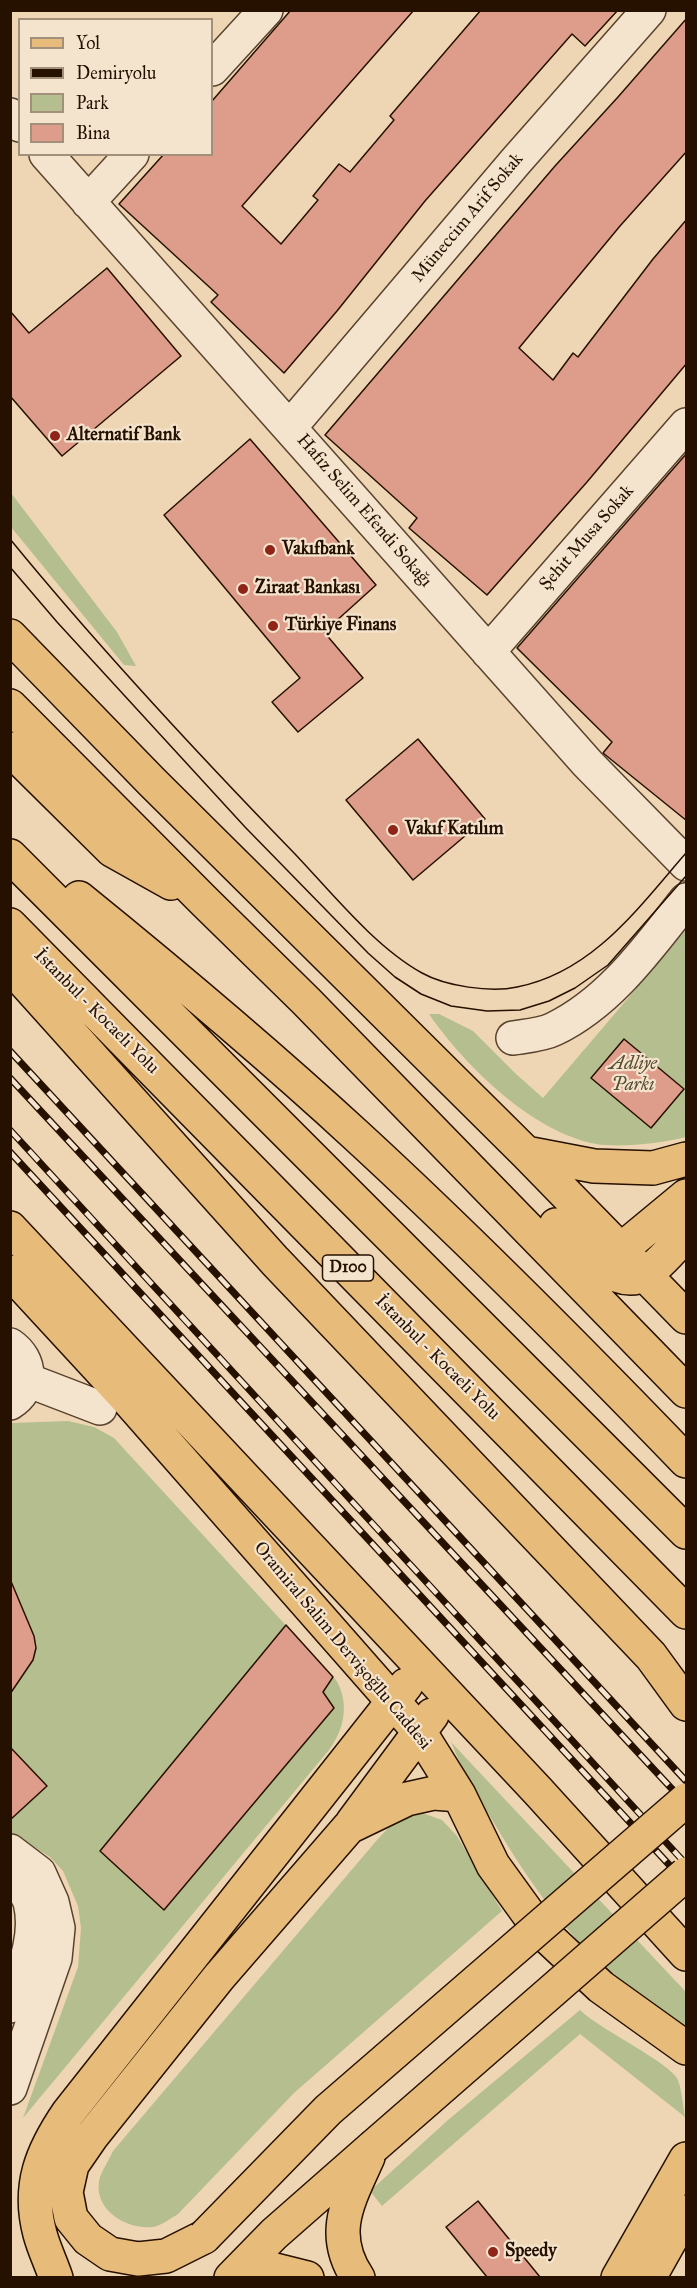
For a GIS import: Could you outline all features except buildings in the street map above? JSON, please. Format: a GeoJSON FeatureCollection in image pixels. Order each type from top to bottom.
{"type":"FeatureCollection","features":[{"type":"Feature","properties":{"kind":"main road"},"geometry":{"type":"LineString","coordinates":[[10,636],[152,782],[526,1153],[611,1258]]}},
{"type":"Feature","properties":{"kind":"main road"},"geometry":{"type":"LineString","coordinates":[[10,706],[341,1036],[687,1391]]}},
{"type":"Feature","properties":{"kind":"main road"},"geometry":{"type":"LineString","coordinates":[[10,749],[112,850],[204,901]]}},
{"type":"Feature","properties":{"kind":"main road"},"geometry":{"type":"LineString","coordinates":[[10,842],[192,991],[358,1137],[570,1341],[687,1461]]}},
{"type":"Feature","properties":{"kind":"main road","name":"D100"},"geometry":{"type":"LineString","coordinates":[[10,856],[687,1532]]}},
{"type":"Feature","properties":{"kind":"main road","name":"İstanbul - Kocaeli Yolu"},"geometry":{"type":"LineString","coordinates":[[10,925],[687,1612]]}},
{"type":"Feature","properties":{"kind":"main road"},"geometry":{"type":"LineString","coordinates":[[10,966],[250,1234],[620,1622],[651,1656],[687,1704]]}},
{"type":"Feature","properties":{"kind":"main road"},"geometry":{"type":"LineString","coordinates":[[341,1036],[389,1058],[402,1068],[583,1253],[611,1258],[645,1274],[687,1317]]}},
{"type":"Feature","properties":{"kind":"main road"},"geometry":{"type":"LineString","coordinates":[[526,1153],[594,1166],[653,1168],[687,1159]]}},
{"type":"Feature","properties":{"kind":"main road"},"geometry":{"type":"LineString","coordinates":[[607,1309],[595,1287],[596,1274],[611,1258],[687,1196]]}},
{"type":"Feature","properties":{"kind":"main road","name":"Oramiral Salim Dervişoğllu Caddesi"},"geometry":{"type":"LineString","coordinates":[[10,1228],[420,1668],[537,1790],[687,1954]]}},
{"type":"Feature","properties":{"kind":"main road"},"geometry":{"type":"LineString","coordinates":[[645,1274],[687,1235]]}},
{"type":"Feature","properties":{"kind":"main road","name":"Oramiral Salim Dervişoğllu Caddesi"},"geometry":{"type":"LineString","coordinates":[[10,1272],[130,1402],[419,1731],[459,1795],[493,1865],[540,1930],[601,1987],[687,2048]]}},
{"type":"Feature","properties":{"kind":"main road"},"geometry":{"type":"LineString","coordinates":[[56,2277],[39,2233],[36,2207],[36,2182],[41,2160],[51,2138],[76,2103],[420,1668]]}},
{"type":"Feature","properties":{"kind":"main road"},"geometry":{"type":"LineString","coordinates":[[204,2237],[166,2256],[138,2259],[110,2253],[88,2239],[71,2218],[66,2192],[72,2165],[92,2136],[219,1977],[349,1827],[447,1696]]}},
{"type":"Feature","properties":{"kind":"main road"},"geometry":{"type":"LineString","coordinates":[[349,1827],[407,1799],[434,1793],[459,1795]]}},
{"type":"Feature","properties":{"kind":"main road"},"geometry":{"type":"LineString","coordinates":[[172,2277],[204,2237],[328,2110],[686,1799]]}},
{"type":"Feature","properties":{"kind":"main road"},"geometry":{"type":"LineString","coordinates":[[231,2277],[274,2234],[687,1874]]}},
{"type":"Feature","properties":{"kind":"main road"},"geometry":{"type":"LineString","coordinates":[[358,2277],[352,2269],[344,2247],[342,2224],[350,2199],[373,2147]]}},
{"type":"Feature","properties":{"kind":"main road"},"geometry":{"type":"LineString","coordinates":[[618,2277],[687,2158]]}},
{"type":"Feature","properties":{"kind":"main road"},"geometry":{"type":"LineString","coordinates":[[649,2277],[687,2212]]}},
{"type":"Feature","properties":{"kind":"main road"},"geometry":{"type":"LineString","coordinates":[[244,2277],[271,2270],[307,2277]]}},
{"type":"Feature","properties":{"kind":"street"},"geometry":{"type":"LineString","coordinates":[[213,68],[266,10]]}},
{"type":"Feature","properties":{"kind":"street","name":"Müneccim Arif Sokak"},"geometry":{"type":"LineString","coordinates":[[290,427],[516,161],[649,10]]}},
{"type":"Feature","properties":{"kind":"street","name":"Hafız Selim Efendi Sokağı"},"geometry":{"type":"LineString","coordinates":[[48,156],[588,764],[687,864]]}},
{"type":"Feature","properties":{"kind":"street"},"geometry":{"type":"LineString","coordinates":[[88,202],[130,156]]}},
{"type":"Feature","properties":{"kind":"street","name":"Şehit Musa Sokak"},"geometry":{"type":"LineString","coordinates":[[488,652],[687,425]]}},
{"type":"Feature","properties":{"kind":"street"},"geometry":{"type":"LineString","coordinates":[[513,1038],[552,1030],[583,1012],[612,988],[687,900]]}},
{"type":"Feature","properties":{"kind":"street"},"geometry":{"type":"LineString","coordinates":[[10,1346],[17,1350],[24,1359],[27,1369],[19,1392],[100,1408]]}},
{"type":"Feature","properties":{"kind":"street"},"geometry":{"type":"LineString","coordinates":[[10,1851],[39,1873],[52,1902],[58,1928],[55,1958],[10,2088]]}},
{"type":"Feature","properties":{"kind":"street"},"geometry":{"type":"LineString","coordinates":[[10,1875],[16,1878],[29,1900],[33,1922],[30,1949],[10,2006]]}},
{"type":"Feature","properties":{"kind":"green space"},"geometry":{"type":"Polygon","coordinates":[[[11,493],[117,632],[136,666],[124,665],[11,527],[11,493]]]}},
{"type":"Feature","properties":{"kind":"green space","name":"Adliye Parkı"},"geometry":{"type":"Polygon","coordinates":[[[686,930],[686,1137],[641,1144],[606,1145],[572,1137],[548,1126],[502,1094],[481,1075],[461,1055],[429,1014],[439,1014],[473,1031],[543,1098],[686,930]]]}},
{"type":"Feature","properties":{"kind":"green space"},"geometry":{"type":"Polygon","coordinates":[[[68,1421],[94,1427],[114,1438],[336,1680],[344,1707],[338,1734],[329,1750],[23,2118],[78,1967],[81,1928],[78,1906],[63,1871],[50,1857],[11,1833],[11,1423],[68,1421]]]}},
{"type":"Feature","properties":{"kind":"green space"},"geometry":{"type":"Polygon","coordinates":[[[451,1742],[686,1992],[686,2029],[622,1984],[567,1929],[507,1845],[460,1763],[451,1742]]]}},
{"type":"Feature","properties":{"kind":"green space"},"geometry":{"type":"Polygon","coordinates":[[[422,1813],[442,1820],[457,1836],[502,1911],[294,2093],[178,2214],[163,2224],[153,2227],[132,2225],[113,2215],[105,2207],[99,2188],[100,2177],[113,2151],[377,1840],[394,1822],[422,1813]]]}},
{"type":"Feature","properties":{"kind":"green space"},"geometry":{"type":"Polygon","coordinates":[[[580,2010],[673,2073],[678,2080],[685,2117],[580,2034],[382,2206],[370,2191],[448,2120],[580,2010]]]}},
{"type":"Feature","properties":{"kind":"tram line"},"geometry":{"type":"LineString","coordinates":[[10,539],[149,700],[355,918],[388,949],[432,978],[468,987],[506,989],[544,979],[569,967],[591,953],[612,935],[686,853]]}},
{"type":"Feature","properties":{"kind":"tram line"},"geometry":{"type":"LineString","coordinates":[[10,567],[57,622],[245,827],[368,953],[395,977],[421,994],[451,1006],[487,1011],[520,1010],[549,1001],[575,988],[608,965],[686,876]]}},
{"type":"Feature","properties":{"kind":"railway"},"geometry":{"type":"LineString","coordinates":[[10,1051],[686,1781]]}},
{"type":"Feature","properties":{"kind":"railway"},"geometry":{"type":"LineString","coordinates":[[10,1078],[686,1804]]}},
{"type":"Feature","properties":{"kind":"railway"},"geometry":{"type":"LineString","coordinates":[[10,1130],[686,1864]]}},
{"type":"Feature","properties":{"kind":"railway"},"geometry":{"type":"LineString","coordinates":[[10,1152],[686,1883]]}},
{"type":"Feature","properties":{"kind":"place","name":"Alternatif Bank"},"geometry":{"type":"Point","coordinates":[55,436]}},
{"type":"Feature","properties":{"kind":"place","name":"Vakıfbank"},"geometry":{"type":"Point","coordinates":[270,550]}},
{"type":"Feature","properties":{"kind":"place","name":"Ziraat Bankası"},"geometry":{"type":"Point","coordinates":[243,589]}},
{"type":"Feature","properties":{"kind":"place","name":"Türkiye Finans"},"geometry":{"type":"Point","coordinates":[273,626]}},
{"type":"Feature","properties":{"kind":"place","name":"Vakıf Katılım"},"geometry":{"type":"Point","coordinates":[393,830]}},
{"type":"Feature","properties":{"kind":"place","name":"Speedy"},"geometry":{"type":"Point","coordinates":[493,2252]}}]}
